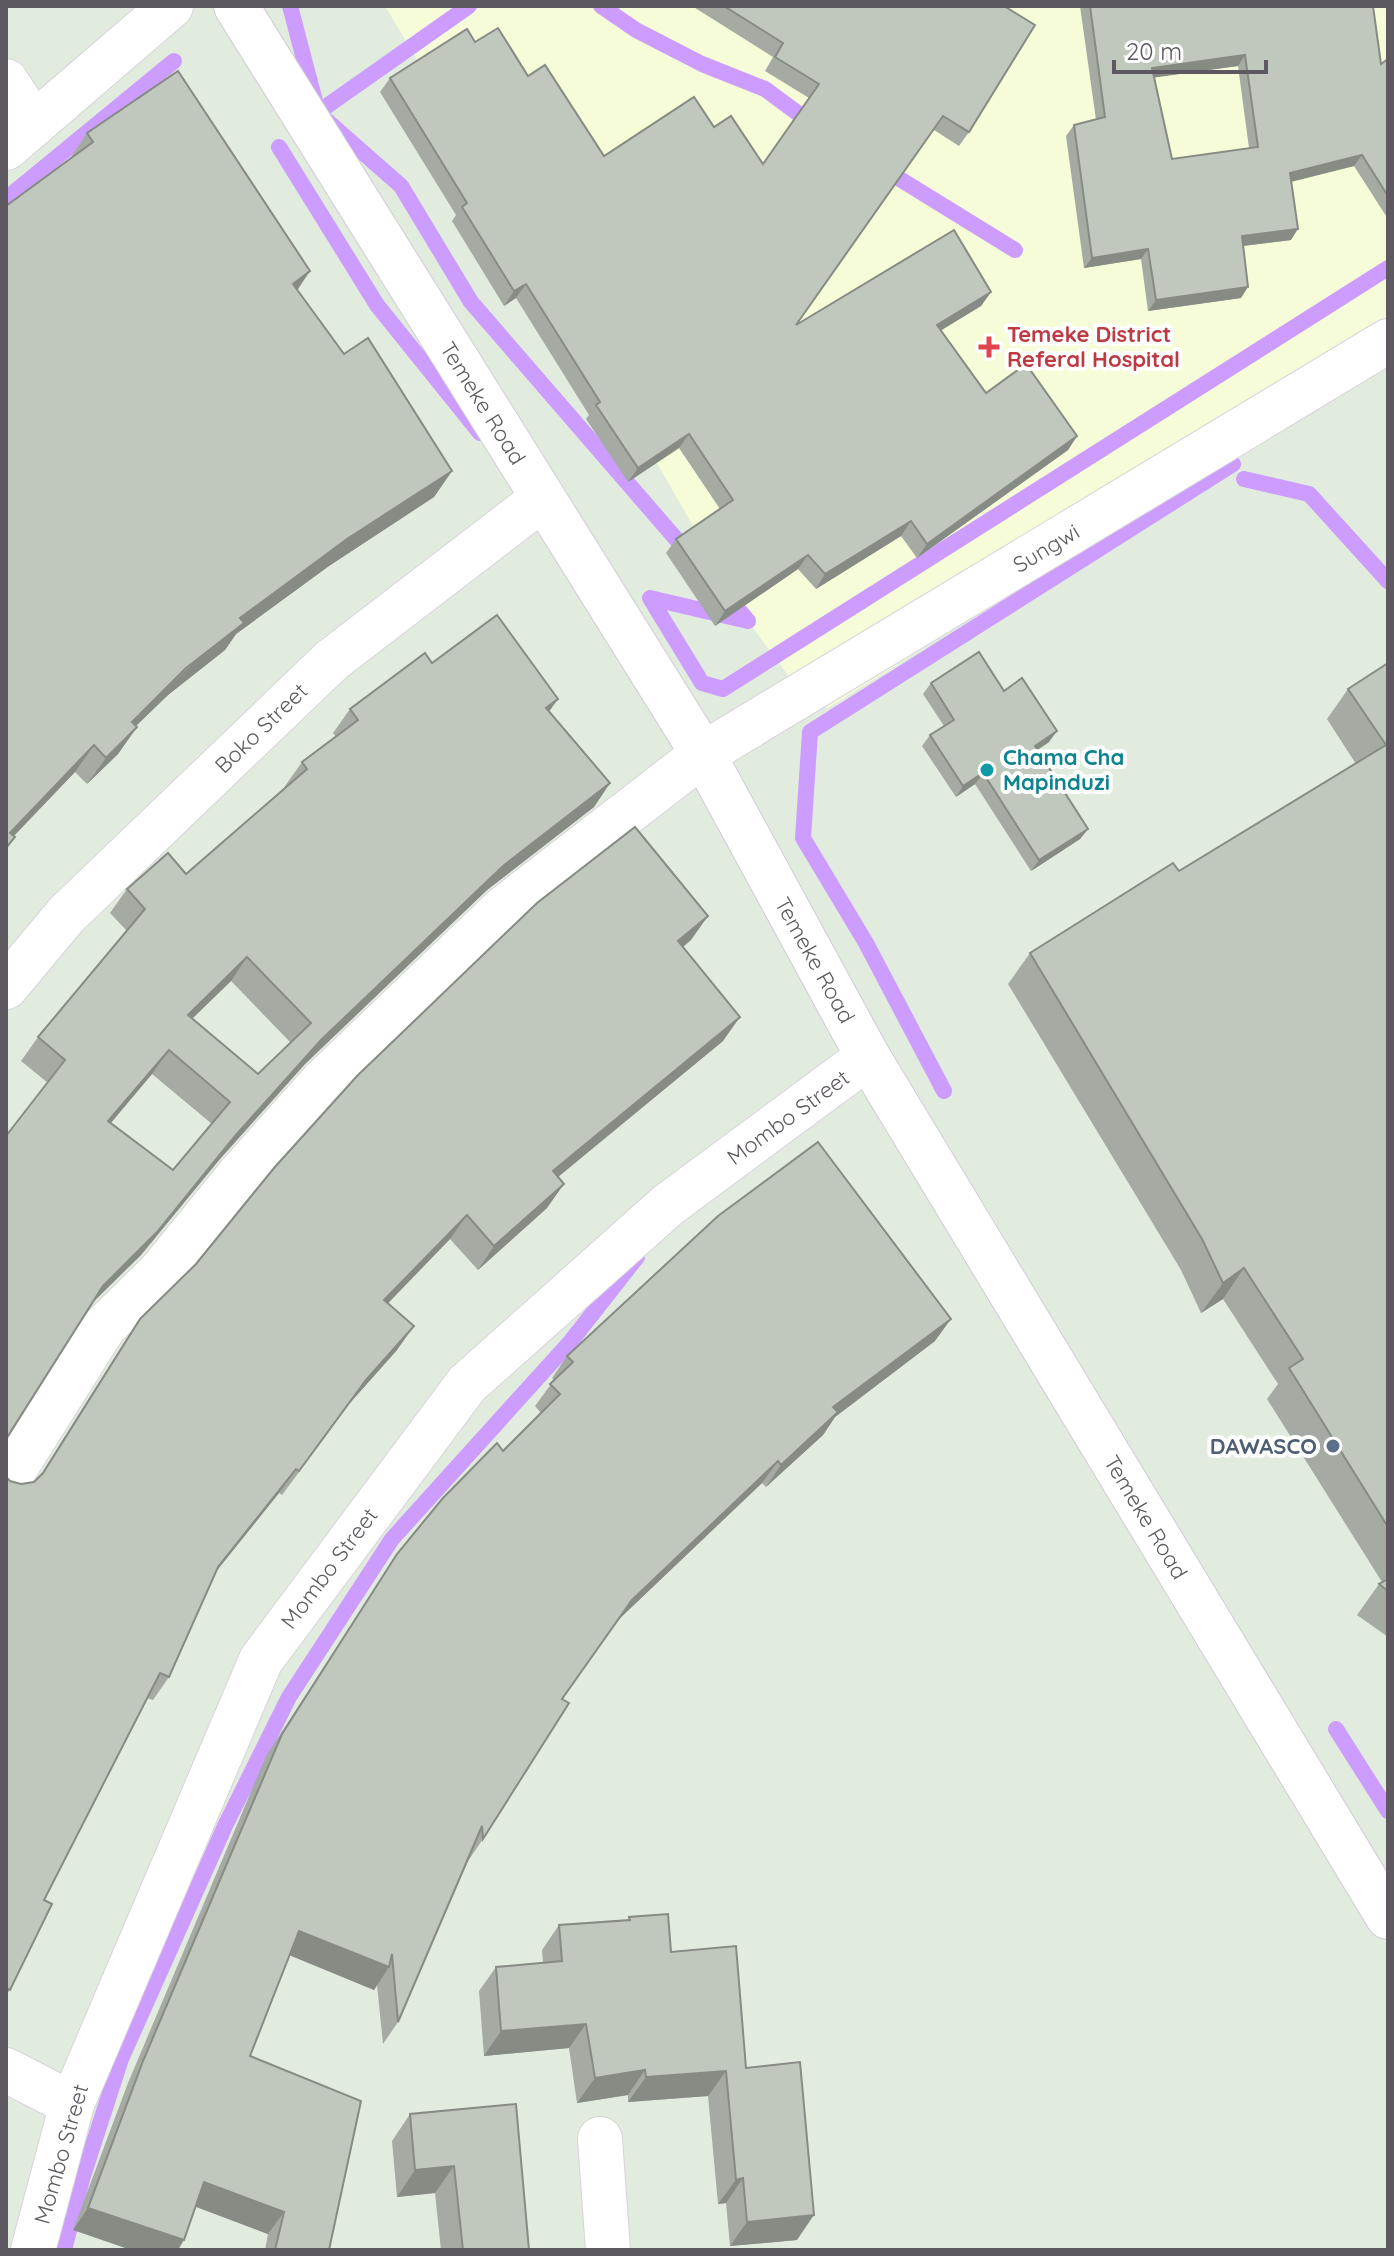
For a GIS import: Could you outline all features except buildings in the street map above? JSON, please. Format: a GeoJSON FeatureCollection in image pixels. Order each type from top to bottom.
{"type":"FeatureCollection","features":[{"type":"Feature","properties":{"kind":"street"},"geometry":{"type":"LineString","coordinates":[[6,81],[20,136],[171,6]]}},
{"type":"Feature","properties":{"kind":"street","name":"Temeke Road"},"geometry":{"type":"LineString","coordinates":[[236,6],[703,754],[868,1057],[1388,1917]]}},
{"type":"Feature","properties":{"kind":"street","name":"Sungwi"},"geometry":{"type":"LineString","coordinates":[[6,1483],[104,1327],[160,1272],[238,1176],[322,1082],[504,908],[703,754],[1388,341]]}},
{"type":"Feature","properties":{"kind":"street","name":"Boko Street"},"geometry":{"type":"LineString","coordinates":[[6,987],[66,915],[332,660],[542,499]]}},
{"type":"Feature","properties":{"kind":"street","name":"Mombo Street"},"geometry":{"type":"LineString","coordinates":[[33,2250],[72,2104],[261,1660],[467,1384],[668,1205],[868,1057]]}},
{"type":"Feature","properties":{"kind":"street"},"geometry":{"type":"LineString","coordinates":[[6,2070],[72,2104]]}},
{"type":"Feature","properties":{"kind":"street"},"geometry":{"type":"LineString","coordinates":[[600,2139],[608,2250]]}},
{"type":"Feature","properties":{"kind":"shaded area","name":"Temeke District Referal Hospital"},"geometry":{"type":"Polygon","coordinates":[[[385,6],[1388,6],[1388,358],[828,708],[807,701],[748,621],[583,335],[385,6]]]}},
{"type":"Feature","properties":{"kind":"waterway"},"geometry":{"type":"LineString","coordinates":[[290,6],[315,101]]}},
{"type":"Feature","properties":{"kind":"waterway"},"geometry":{"type":"LineString","coordinates":[[317,113],[469,6]]}},
{"type":"Feature","properties":{"kind":"waterway"},"geometry":{"type":"LineString","coordinates":[[601,6],[636,30],[702,64],[765,89],[815,126]]}},
{"type":"Feature","properties":{"kind":"waterway"},"geometry":{"type":"LineString","coordinates":[[6,199],[174,61]]}},
{"type":"Feature","properties":{"kind":"waterway"},"geometry":{"type":"LineString","coordinates":[[326,120],[401,186],[471,302],[689,554]]}},
{"type":"Feature","properties":{"kind":"waterway"},"geometry":{"type":"LineString","coordinates":[[279,147],[377,305],[480,433]]}},
{"type":"Feature","properties":{"kind":"waterway"},"geometry":{"type":"LineString","coordinates":[[882,168],[1015,250]]}},
{"type":"Feature","properties":{"kind":"waterway"},"geometry":{"type":"LineString","coordinates":[[726,595],[748,621],[650,598],[702,683],[723,689],[1388,268]]}},
{"type":"Feature","properties":{"kind":"waterway"},"geometry":{"type":"LineString","coordinates":[[944,1091],[866,943],[803,838],[810,732],[1233,464]]}},
{"type":"Feature","properties":{"kind":"waterway"},"geometry":{"type":"LineString","coordinates":[[1244,479],[1309,494],[1388,581]]}},
{"type":"Feature","properties":{"kind":"waterway"},"geometry":{"type":"LineString","coordinates":[[64,2250],[83,2176],[121,2059],[225,1826],[289,1697],[392,1539],[571,1341],[637,1257]]}},
{"type":"Feature","properties":{"kind":"waterway"},"geometry":{"type":"LineString","coordinates":[[1336,1729],[1388,1811]]}},
{"type":"Feature","properties":{"kind":"place","name":"Temeke District Referal Hospital"},"geometry":{"type":"Point","coordinates":[989,347]}},
{"type":"Feature","properties":{"kind":"place","name":"Chama Cha Mapinduzi"},"geometry":{"type":"Point","coordinates":[987,770]}},
{"type":"Feature","properties":{"kind":"place","name":"DAWASCO"},"geometry":{"type":"Point","coordinates":[1333,1446]}}]}
